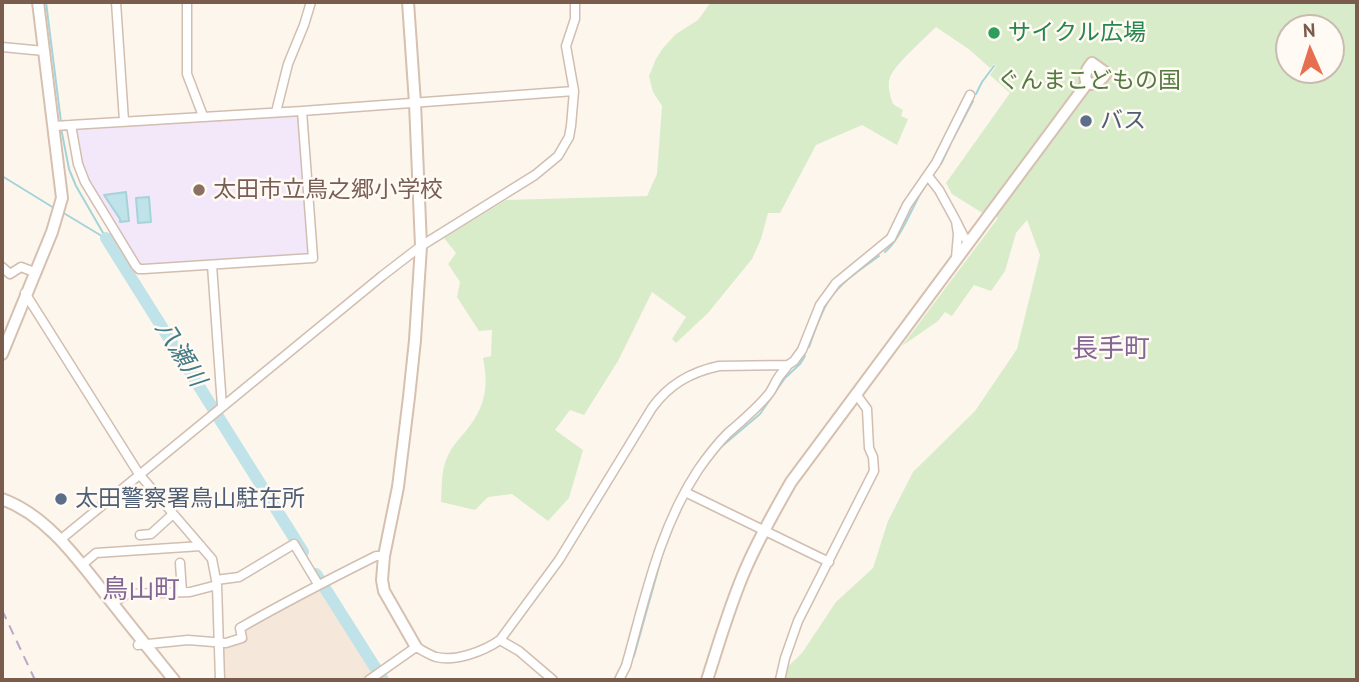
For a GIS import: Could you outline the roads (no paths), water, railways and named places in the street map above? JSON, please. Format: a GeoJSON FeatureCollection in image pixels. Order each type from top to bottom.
{"type":"FeatureCollection","features":[{"type":"Feature","properties":{"kind":"street"},"geometry":{"type":"LineString","coordinates":[[38,2],[44,51],[61,125],[85,182],[139,269],[313,258],[302,111]]}},
{"type":"Feature","properties":{"kind":"street"},"geometry":{"type":"LineString","coordinates":[[116,2],[124,121]]}},
{"type":"Feature","properties":{"kind":"street"},"geometry":{"type":"LineString","coordinates":[[187,2],[187,72],[203,116]]}},
{"type":"Feature","properties":{"kind":"street"},"geometry":{"type":"LineString","coordinates":[[276,112],[288,64],[311,2]]}},
{"type":"Feature","properties":{"kind":"street"},"geometry":{"type":"LineString","coordinates":[[408,2],[421,246],[408,409],[382,580],[384,592],[416,647],[446,658],[468,654],[500,640],[559,560],[652,408],[667,389],[675,383],[719,366],[788,365]]}},
{"type":"Feature","properties":{"kind":"street"},"geometry":{"type":"LineString","coordinates":[[60,540],[382,276],[421,246],[512,191],[558,156],[569,137],[574,91],[566,52],[567,40],[575,19],[575,2]]}},
{"type":"Feature","properties":{"kind":"street"},"geometry":{"type":"LineString","coordinates":[[2,47],[44,51]]}},
{"type":"Feature","properties":{"kind":"street"},"geometry":{"type":"LineString","coordinates":[[707,680],[745,569],[791,481],[1088,82]]}},
{"type":"Feature","properties":{"kind":"street"},"geometry":{"type":"LineString","coordinates":[[61,125],[574,91]]}},
{"type":"Feature","properties":{"kind":"street"},"geometry":{"type":"LineString","coordinates":[[619,680],[626,666],[656,560],[670,521],[685,492],[715,447],[770,393],[778,377],[802,350],[825,297],[839,279],[887,243],[907,205],[928,176],[970,95]]}},
{"type":"Feature","properties":{"kind":"street"},"geometry":{"type":"LineString","coordinates":[[2,354],[4,337],[52,232],[62,198],[61,125]]}},
{"type":"Feature","properties":{"kind":"street"},"geometry":{"type":"LineString","coordinates":[[928,176],[939,190],[964,237],[970,242]]}},
{"type":"Feature","properties":{"kind":"street"},"geometry":{"type":"LineString","coordinates":[[956,221],[956,261]]}},
{"type":"Feature","properties":{"kind":"street"},"geometry":{"type":"LineString","coordinates":[[212,265],[218,411]]}},
{"type":"Feature","properties":{"kind":"street"},"geometry":{"type":"LineString","coordinates":[[2,267],[10,274],[21,267],[34,272]]}},
{"type":"Feature","properties":{"kind":"street"},"geometry":{"type":"LineString","coordinates":[[25,293],[139,474],[212,559],[217,583],[220,680]]}},
{"type":"Feature","properties":{"kind":"street"},"geometry":{"type":"LineString","coordinates":[[780,680],[798,621],[874,471],[869,448],[867,409],[856,394]]}},
{"type":"Feature","properties":{"kind":"street"},"geometry":{"type":"LineString","coordinates":[[685,492],[829,562]]}},
{"type":"Feature","properties":{"kind":"street"},"geometry":{"type":"LineString","coordinates":[[2,499],[30,514],[60,540],[113,603],[141,644],[174,680]]}},
{"type":"Feature","properties":{"kind":"street"},"geometry":{"type":"LineString","coordinates":[[140,535],[151,534],[173,514]]}},
{"type":"Feature","properties":{"kind":"street"},"geometry":{"type":"LineString","coordinates":[[113,603],[127,594],[182,592],[239,577],[293,544],[321,583]]}},
{"type":"Feature","properties":{"kind":"street"},"geometry":{"type":"LineString","coordinates":[[82,565],[96,553],[201,546]]}},
{"type":"Feature","properties":{"kind":"street"},"geometry":{"type":"LineString","coordinates":[[141,644],[188,640],[218,644],[242,638],[240,628],[321,583],[378,555],[384,556]]}},
{"type":"Feature","properties":{"kind":"street"},"geometry":{"type":"LineString","coordinates":[[180,563],[182,592]]}},
{"type":"Feature","properties":{"kind":"street"},"geometry":{"type":"LineString","coordinates":[[500,640],[519,651],[553,680]]}},
{"type":"Feature","properties":{"kind":"street"},"geometry":{"type":"LineString","coordinates":[[376,676],[416,647]]}},
{"type":"Feature","properties":{"kind":"water"},"geometry":{"type":"Polygon","coordinates":[[[126,192],[129,221],[120,222],[104,195],[126,192]]]}},
{"type":"Feature","properties":{"kind":"water"},"geometry":{"type":"Polygon","coordinates":[[[149,197],[151,222],[138,223],[136,198],[149,197]]]}},
{"type":"Feature","properties":{"kind":"waterway","name":"八瀬川"},"geometry":{"type":"LineString","coordinates":[[46,2],[61,122]]}},
{"type":"Feature","properties":{"kind":"waterway"},"geometry":{"type":"LineString","coordinates":[[976,94],[994,66]]}},
{"type":"Feature","properties":{"kind":"waterway"},"geometry":{"type":"LineString","coordinates":[[953,139],[973,101]]}},
{"type":"Feature","properties":{"kind":"waterway","name":"八瀬川"},"geometry":{"type":"LineString","coordinates":[[61,128],[69,169],[106,238]]}},
{"type":"Feature","properties":{"kind":"waterway"},"geometry":{"type":"LineString","coordinates":[[941,164],[950,145]]}},
{"type":"Feature","properties":{"kind":"waterway"},"geometry":{"type":"LineString","coordinates":[[2,176],[54,208]]}},
{"type":"Feature","properties":{"kind":"waterway"},"geometry":{"type":"LineString","coordinates":[[885,252],[902,230],[925,186]]}},
{"type":"Feature","properties":{"kind":"waterway"},"geometry":{"type":"LineString","coordinates":[[62,212],[105,238]]}},
{"type":"Feature","properties":{"kind":"waterway","name":"八瀬川"},"geometry":{"type":"LineString","coordinates":[[106,238],[303,552]]}},
{"type":"Feature","properties":{"kind":"waterway"},"geometry":{"type":"LineString","coordinates":[[809,347],[823,311],[834,293],[879,256]]}},
{"type":"Feature","properties":{"kind":"waterway"},"geometry":{"type":"LineString","coordinates":[[721,447],[760,414],[785,378],[805,356]]}},
{"type":"Feature","properties":{"kind":"waterway"},"geometry":{"type":"LineString","coordinates":[[634,656],[665,545]]}},
{"type":"Feature","properties":{"kind":"waterway","name":"八瀬川"},"geometry":{"type":"LineString","coordinates":[[316,574],[383,680]]}},
{"type":"Feature","properties":{"kind":"railway"},"geometry":{"type":"LineString","coordinates":[[2,610],[35,680]]}},
{"type":"Feature","properties":{"kind":"place","name":"サイクル広場"},"geometry":{"type":"Point","coordinates":[994,33]}},
{"type":"Feature","properties":{"kind":"place","name":"バス"},"geometry":{"type":"Point","coordinates":[1086,121]}},
{"type":"Feature","properties":{"kind":"place","name":"太田市立鳥之郷小学校"},"geometry":{"type":"Point","coordinates":[199,190]}},
{"type":"Feature","properties":{"kind":"place","name":"太田警察署鳥山駐在所"},"geometry":{"type":"Point","coordinates":[61,499]}},
{"type":"Feature","properties":{"kind":"district","name":"長手町"},"geometry":{"type":"Point","coordinates":[1111,350]}},
{"type":"Feature","properties":{"kind":"district","name":"鳥山町"},"geometry":{"type":"Point","coordinates":[141,591]}},
{"type":"Feature","properties":{"kind":"park label","name":"ぐんまこどもの国"},"geometry":{"type":"Point","coordinates":[1089,81]}}]}
